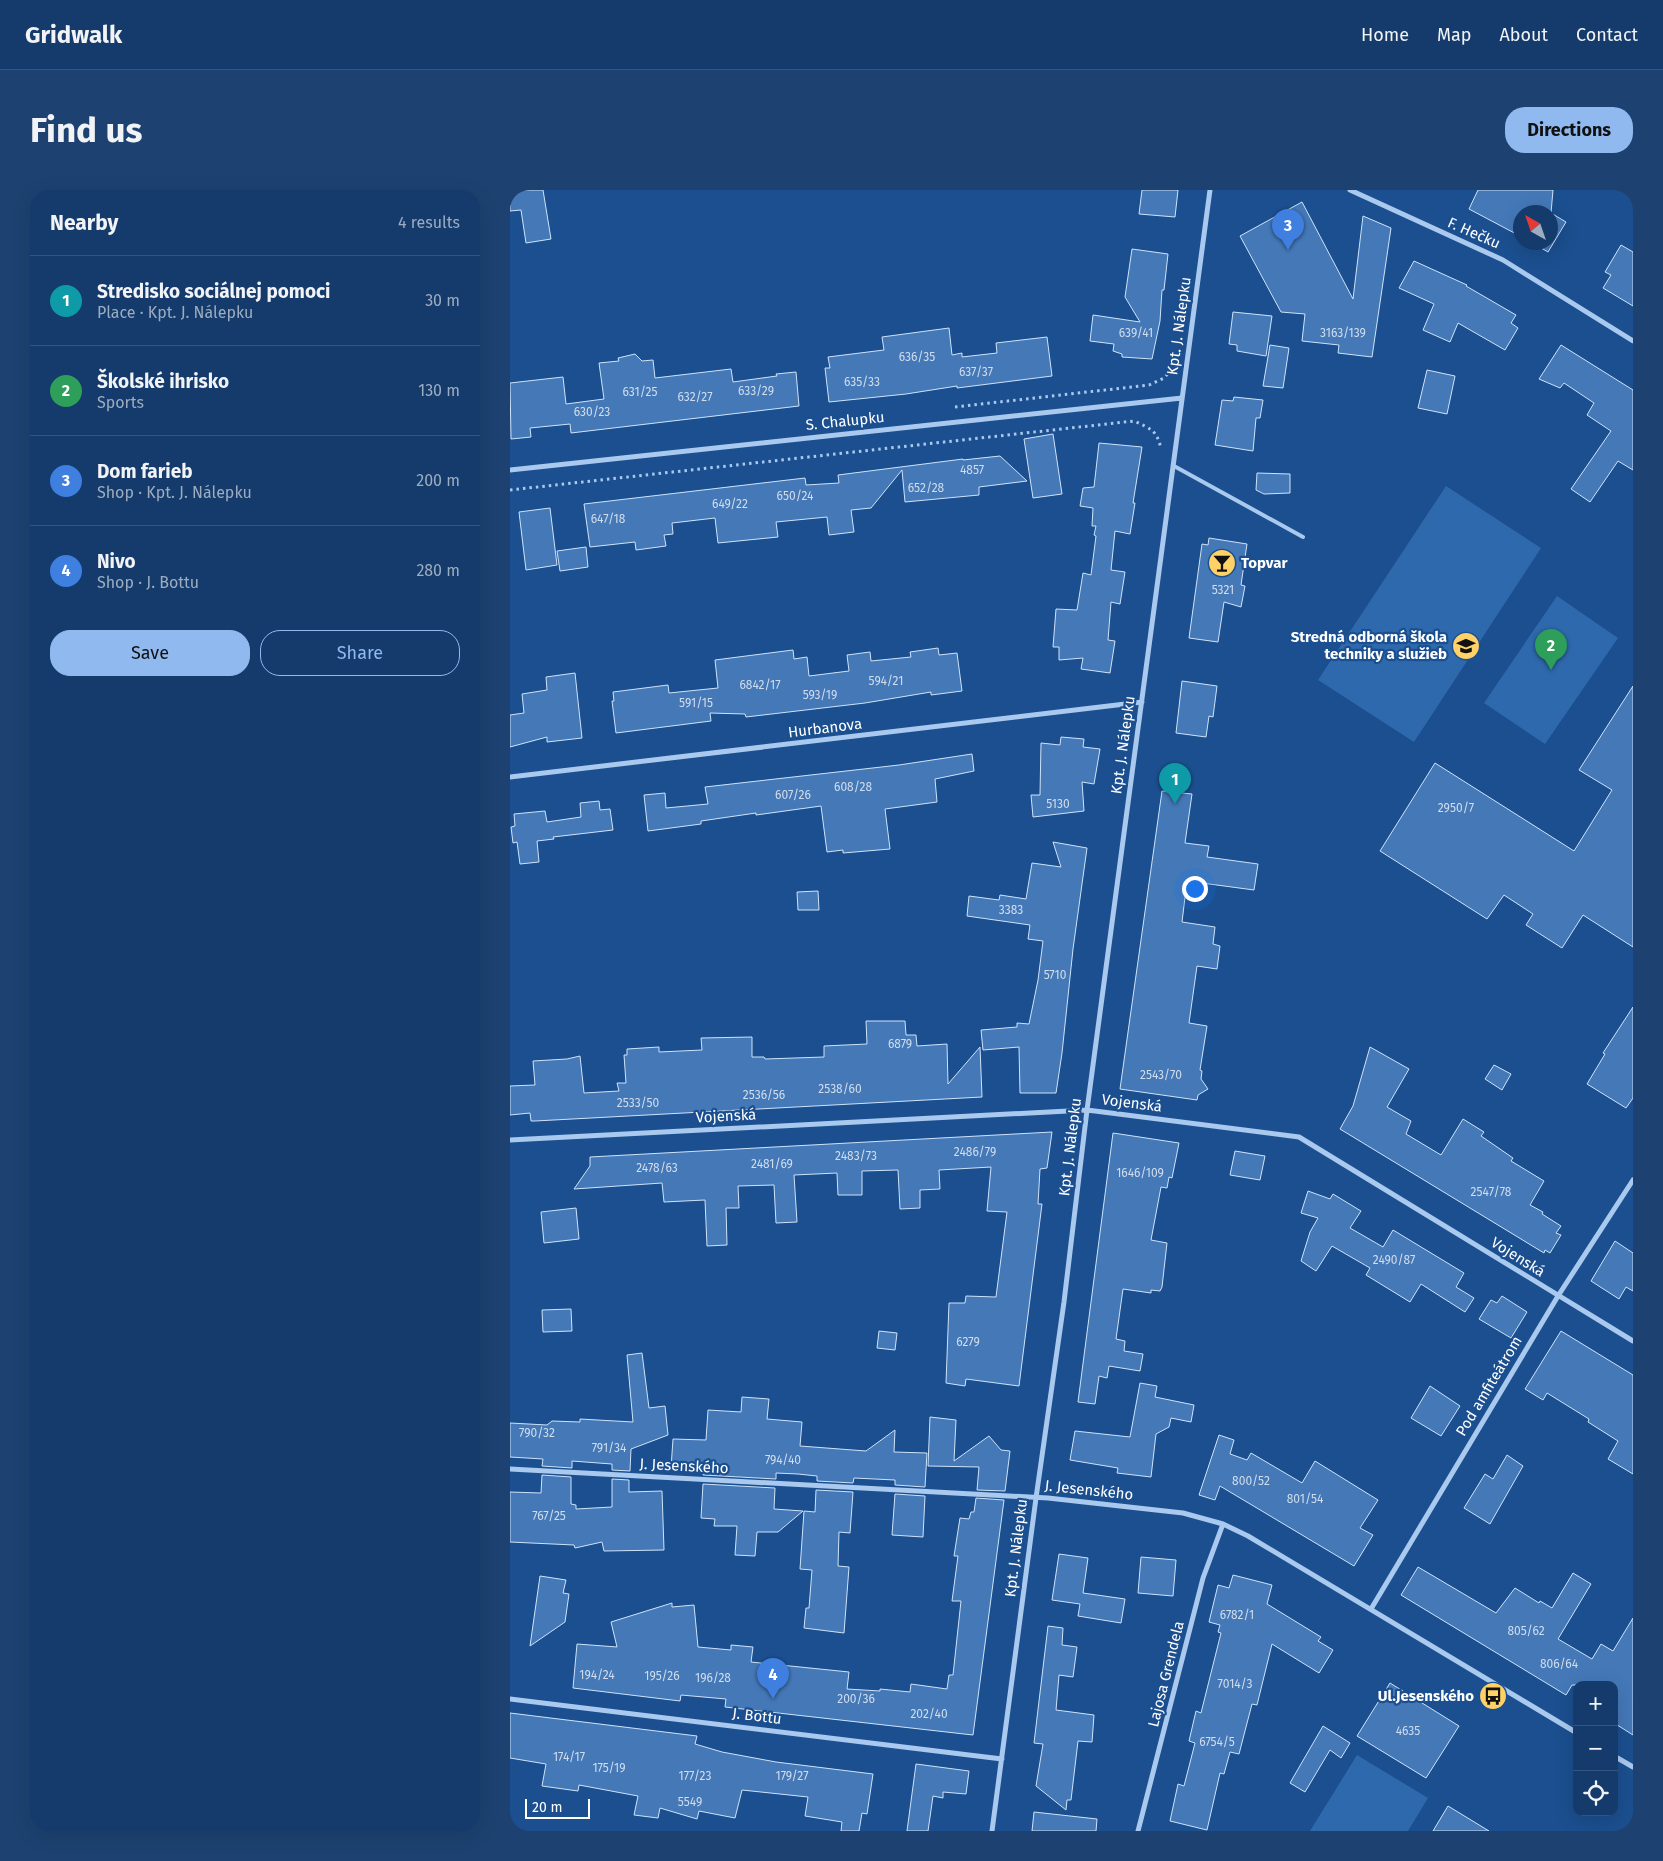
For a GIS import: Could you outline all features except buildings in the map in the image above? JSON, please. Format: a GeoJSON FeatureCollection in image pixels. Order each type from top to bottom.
{"type":"FeatureCollection","features":[{"type":"Feature","properties":{"kind":"street","name":"Kpt. J. Nálepku"},"geometry":{"type":"LineString","coordinates":[[992,1831],[1064,1302],[1087,1110],[1210,190]]}},
{"type":"Feature","properties":{"kind":"street","name":"F. Hečku"},"geometry":{"type":"LineString","coordinates":[[1350,190],[1503,260],[1633,341]]}},
{"type":"Feature","properties":{"kind":"street","name":"S. Chalupku"},"geometry":{"type":"LineString","coordinates":[[510,470],[1182,398]]}},
{"type":"Feature","properties":{"kind":"street","name":"Hurbanova"},"geometry":{"type":"LineString","coordinates":[[510,777],[1142,702]]}},
{"type":"Feature","properties":{"kind":"street","name":"Vojenská"},"geometry":{"type":"LineString","coordinates":[[510,1140],[1087,1110],[1300,1137],[1633,1341]]}},
{"type":"Feature","properties":{"kind":"street","name":"Pod amfiteátrom"},"geometry":{"type":"LineString","coordinates":[[1371,1609],[1558,1296],[1633,1180]]}},
{"type":"Feature","properties":{"kind":"street","name":"J. Jesenského"},"geometry":{"type":"LineString","coordinates":[[510,1469],[1036,1498],[1183,1513],[1223,1524],[1248,1536],[1573,1731]]}},
{"type":"Feature","properties":{"kind":"street","name":"Lajosa Grendela"},"geometry":{"type":"LineString","coordinates":[[1138,1831],[1203,1578],[1223,1524]]}},
{"type":"Feature","properties":{"kind":"street","name":"J. Bottu"},"geometry":{"type":"LineString","coordinates":[[510,1699],[1002,1759]]}},
{"type":"Feature","properties":{"kind":"street"},"geometry":{"type":"LineString","coordinates":[[1618,1758],[1633,1767]]}},
{"type":"Feature","properties":{"kind":"lane"},"geometry":{"type":"LineString","coordinates":[[1174,466],[1303,538]]}},
{"type":"Feature","properties":{"kind":"path"},"geometry":{"type":"LineString","coordinates":[[510,490],[1134,421],[1149,428],[1158,437],[1162,451]]}},
{"type":"Feature","properties":{"kind":"shaded area"},"geometry":{"type":"Polygon","coordinates":[[[1446,486],[1541,548],[1414,742],[1318,680],[1446,486]]]}},
{"type":"Feature","properties":{"kind":"shaded area"},"geometry":{"type":"Polygon","coordinates":[[[1557,596],[1618,638],[1545,744],[1484,703],[1557,596]]]}},
{"type":"Feature","properties":{"kind":"shaded area"},"geometry":{"type":"Polygon","coordinates":[[[1357,1755],[1428,1798],[1408,1831],[1310,1831],[1357,1755]]]}},
{"type":"Feature","properties":{"kind":"place","name":"Dom farieb"},"geometry":{"type":"Point","coordinates":[1288,250]}},
{"type":"Feature","properties":{"kind":"place","name":"Topvar"},"geometry":{"type":"Point","coordinates":[1222,563]}},
{"type":"Feature","properties":{"kind":"place","name":"Stredná odborná škola techniky a služieb"},"geometry":{"type":"Point","coordinates":[1466,646]}},
{"type":"Feature","properties":{"kind":"place","name":"Školské ihrisko"},"geometry":{"type":"Point","coordinates":[1551,670]}},
{"type":"Feature","properties":{"kind":"place","name":"Stredisko sociálnej pomoci"},"geometry":{"type":"Point","coordinates":[1175,804]}},
{"type":"Feature","properties":{"kind":"place","name":"Ul.Jesenského"},"geometry":{"type":"Point","coordinates":[1493,1696]}},
{"type":"Feature","properties":{"kind":"place","name":"Nivo"},"geometry":{"type":"Point","coordinates":[773,1699]}}]}
